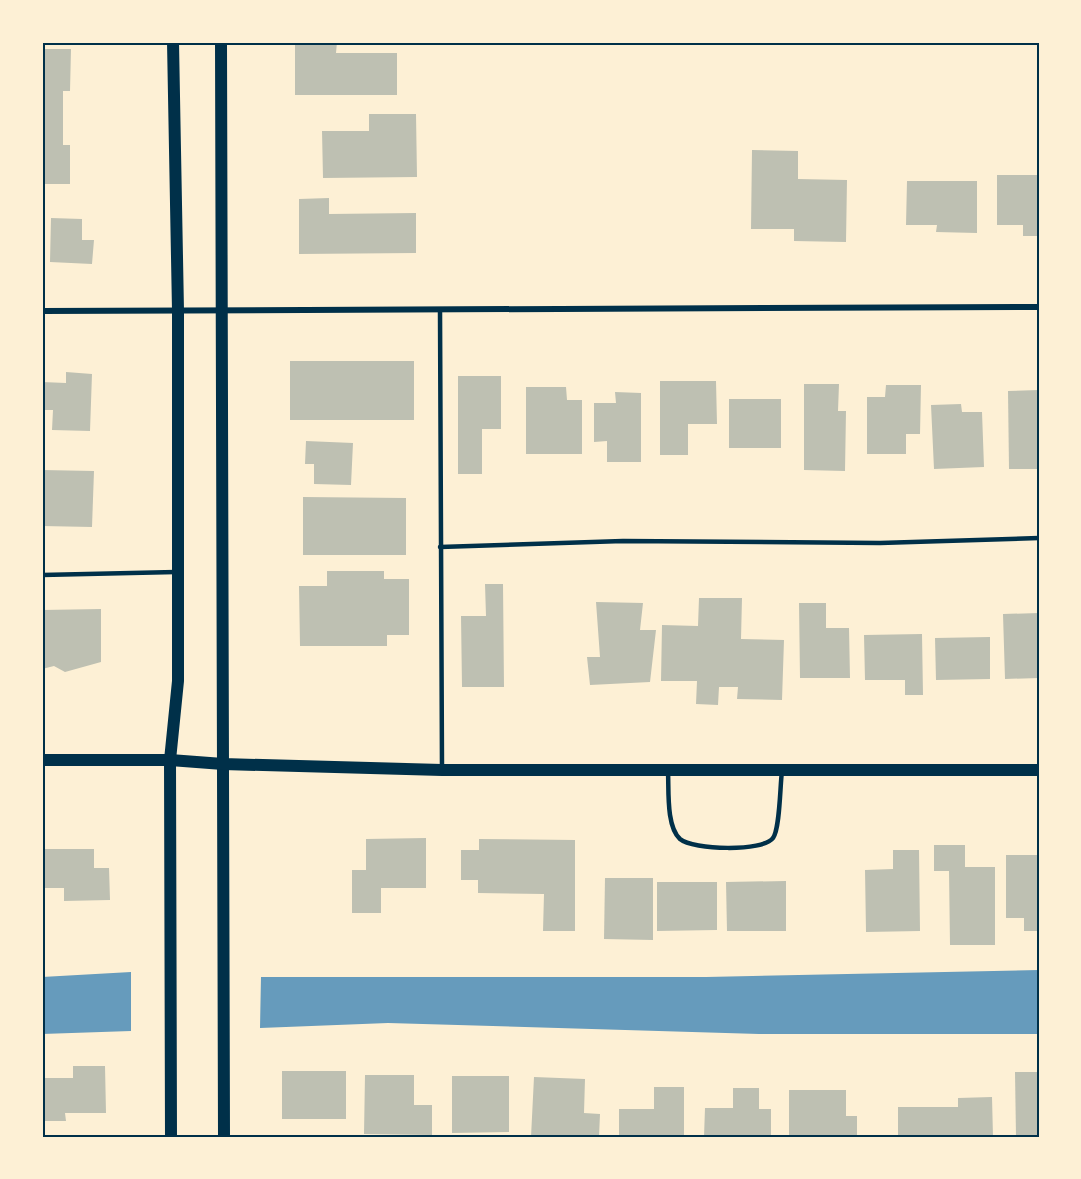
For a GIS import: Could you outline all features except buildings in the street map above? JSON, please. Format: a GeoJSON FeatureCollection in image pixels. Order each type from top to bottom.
{"type":"FeatureCollection","features":[{"type":"Feature","properties":{"kind":"main road"},"geometry":{"type":"LineString","coordinates":[[171,1137],[170,760],[178,681],[178,311],[173,42]]}},
{"type":"Feature","properties":{"kind":"main road"},"geometry":{"type":"LineString","coordinates":[[221,42],[224,1137]]}},
{"type":"Feature","properties":{"kind":"main road"},"geometry":{"type":"LineString","coordinates":[[42,760],[170,760],[223,764],[442,770],[1039,770]]}},
{"type":"Feature","properties":{"kind":"street"},"geometry":{"type":"LineString","coordinates":[[42,311],[1039,307]]}},
{"type":"Feature","properties":{"kind":"lane"},"geometry":{"type":"LineString","coordinates":[[440,310],[442,770]]}},
{"type":"Feature","properties":{"kind":"lane"},"geometry":{"type":"LineString","coordinates":[[440,547],[623,542],[880,543],[1039,538]]}},
{"type":"Feature","properties":{"kind":"lane"},"geometry":{"type":"LineString","coordinates":[[42,575],[178,572]]}},
{"type":"Feature","properties":{"kind":"lane"},"geometry":{"type":"LineString","coordinates":[[668,771],[670,817],[674,830],[680,839],[712,849],[746,847],[773,839],[777,829],[782,771]]}},
{"type":"Feature","properties":{"kind":"water"},"geometry":{"type":"Polygon","coordinates":[[[1039,970],[1039,1034],[759,1034],[388,1023],[260,1028],[261,977],[706,977],[1039,970]]]}},
{"type":"Feature","properties":{"kind":"water"},"geometry":{"type":"Polygon","coordinates":[[[131,972],[131,1031],[42,1034],[42,977],[131,972]]]}}]}
